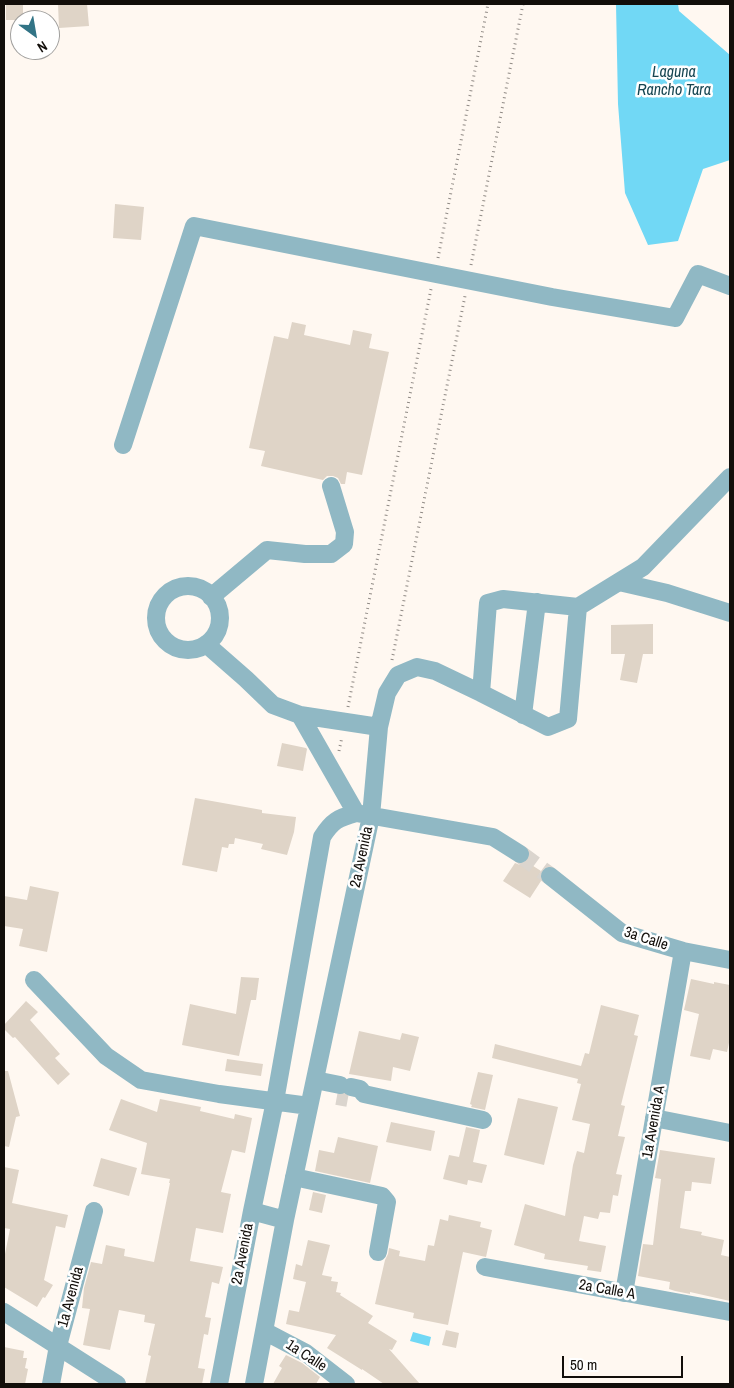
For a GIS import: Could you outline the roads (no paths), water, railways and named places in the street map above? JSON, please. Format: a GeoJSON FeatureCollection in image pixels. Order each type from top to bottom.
{"type":"FeatureCollection","features":[{"type":"Feature","properties":{"kind":"street"},"geometry":{"type":"LineString","coordinates":[[123,445],[194,226],[552,297],[675,318],[698,274],[730,286]]}},
{"type":"Feature","properties":{"kind":"street"},"geometry":{"type":"LineString","coordinates":[[481,693],[488,604],[503,598],[578,608],[643,567],[730,477]]}},
{"type":"Feature","properties":{"kind":"street"},"geometry":{"type":"LineString","coordinates":[[211,596],[267,550],[305,554],[331,554],[344,544],[345,532],[332,486]]}},
{"type":"Feature","properties":{"kind":"street"},"geometry":{"type":"LineString","coordinates":[[619,582],[667,593],[730,613]]}},
{"type":"Feature","properties":{"kind":"street"},"geometry":{"type":"LineString","coordinates":[[181,587],[192,587],[202,590],[211,596],[220,616],[214,636],[206,644],[197,649],[187,650],[177,648],[161,636],[157,627],[158,607],[171,591],[181,587]]}},
{"type":"Feature","properties":{"kind":"street"},"geometry":{"type":"LineString","coordinates":[[523,715],[536,602]]}},
{"type":"Feature","properties":{"kind":"street"},"geometry":{"type":"LineString","coordinates":[[363,814],[387,693],[398,675],[417,667],[435,671],[548,728],[568,719],[578,608]]}},
{"type":"Feature","properties":{"kind":"street"},"geometry":{"type":"LineString","coordinates":[[206,644],[273,705],[300,716],[379,727]]}},
{"type":"Feature","properties":{"kind":"street"},"geometry":{"type":"LineString","coordinates":[[300,716],[363,814],[493,837],[520,854]]}},
{"type":"Feature","properties":{"kind":"street","name":"2a Avenida"},"geometry":{"type":"LineString","coordinates":[[219,1384],[275,1102],[322,837],[329,825],[342,816],[363,814],[312,1093],[285,1220],[254,1384]]}},
{"type":"Feature","properties":{"kind":"street","name":"3a Calle"},"geometry":{"type":"LineString","coordinates":[[550,876],[622,933],[683,951],[730,960]]}},
{"type":"Feature","properties":{"kind":"street","name":"1a Avenida A"},"geometry":{"type":"LineString","coordinates":[[624,1293],[683,951]]}},
{"type":"Feature","properties":{"kind":"street"},"geometry":{"type":"LineString","coordinates":[[34,980],[106,1056],[142,1080],[275,1102],[312,1093],[348,1092],[483,1120]]}},
{"type":"Feature","properties":{"kind":"street"},"geometry":{"type":"LineString","coordinates":[[654,1118],[730,1133]]}},
{"type":"Feature","properties":{"kind":"street"},"geometry":{"type":"LineString","coordinates":[[294,1177],[382,1196],[387,1202],[378,1252]]}},
{"type":"Feature","properties":{"kind":"street","name":"1a Avenida"},"geometry":{"type":"LineString","coordinates":[[51,1384],[58,1346],[94,1211]]}},
{"type":"Feature","properties":{"kind":"street"},"geometry":{"type":"LineString","coordinates":[[252,1211],[285,1220]]}},
{"type":"Feature","properties":{"kind":"street","name":"2a Calle A"},"geometry":{"type":"LineString","coordinates":[[485,1268],[730,1312]]}},
{"type":"Feature","properties":{"kind":"street"},"geometry":{"type":"LineString","coordinates":[[4,1312],[117,1384]]}},
{"type":"Feature","properties":{"kind":"street","name":"1a Calle"},"geometry":{"type":"LineString","coordinates":[[264,1331],[306,1353],[346,1384]]}},
{"type":"Feature","properties":{"kind":"water","name":"Laguna Rancho Tara"},"geometry":{"type":"Polygon","coordinates":[[[616,4],[678,4],[679,11],[730,55],[730,160],[703,169],[678,241],[648,245],[625,193],[618,104],[616,4]]]}},
{"type":"Feature","properties":{"kind":"water"},"geometry":{"type":"Polygon","coordinates":[[[413,1332],[431,1337],[429,1346],[410,1341],[413,1332]]]}},
{"type":"Feature","properties":{"kind":"tunnel"},"geometry":{"type":"LineString","coordinates":[[520,854],[550,876]]}},
{"type":"Feature","properties":{"kind":"tunnel"},"geometry":{"type":"LineString","coordinates":[[337,1096],[348,1098]]}}]}
